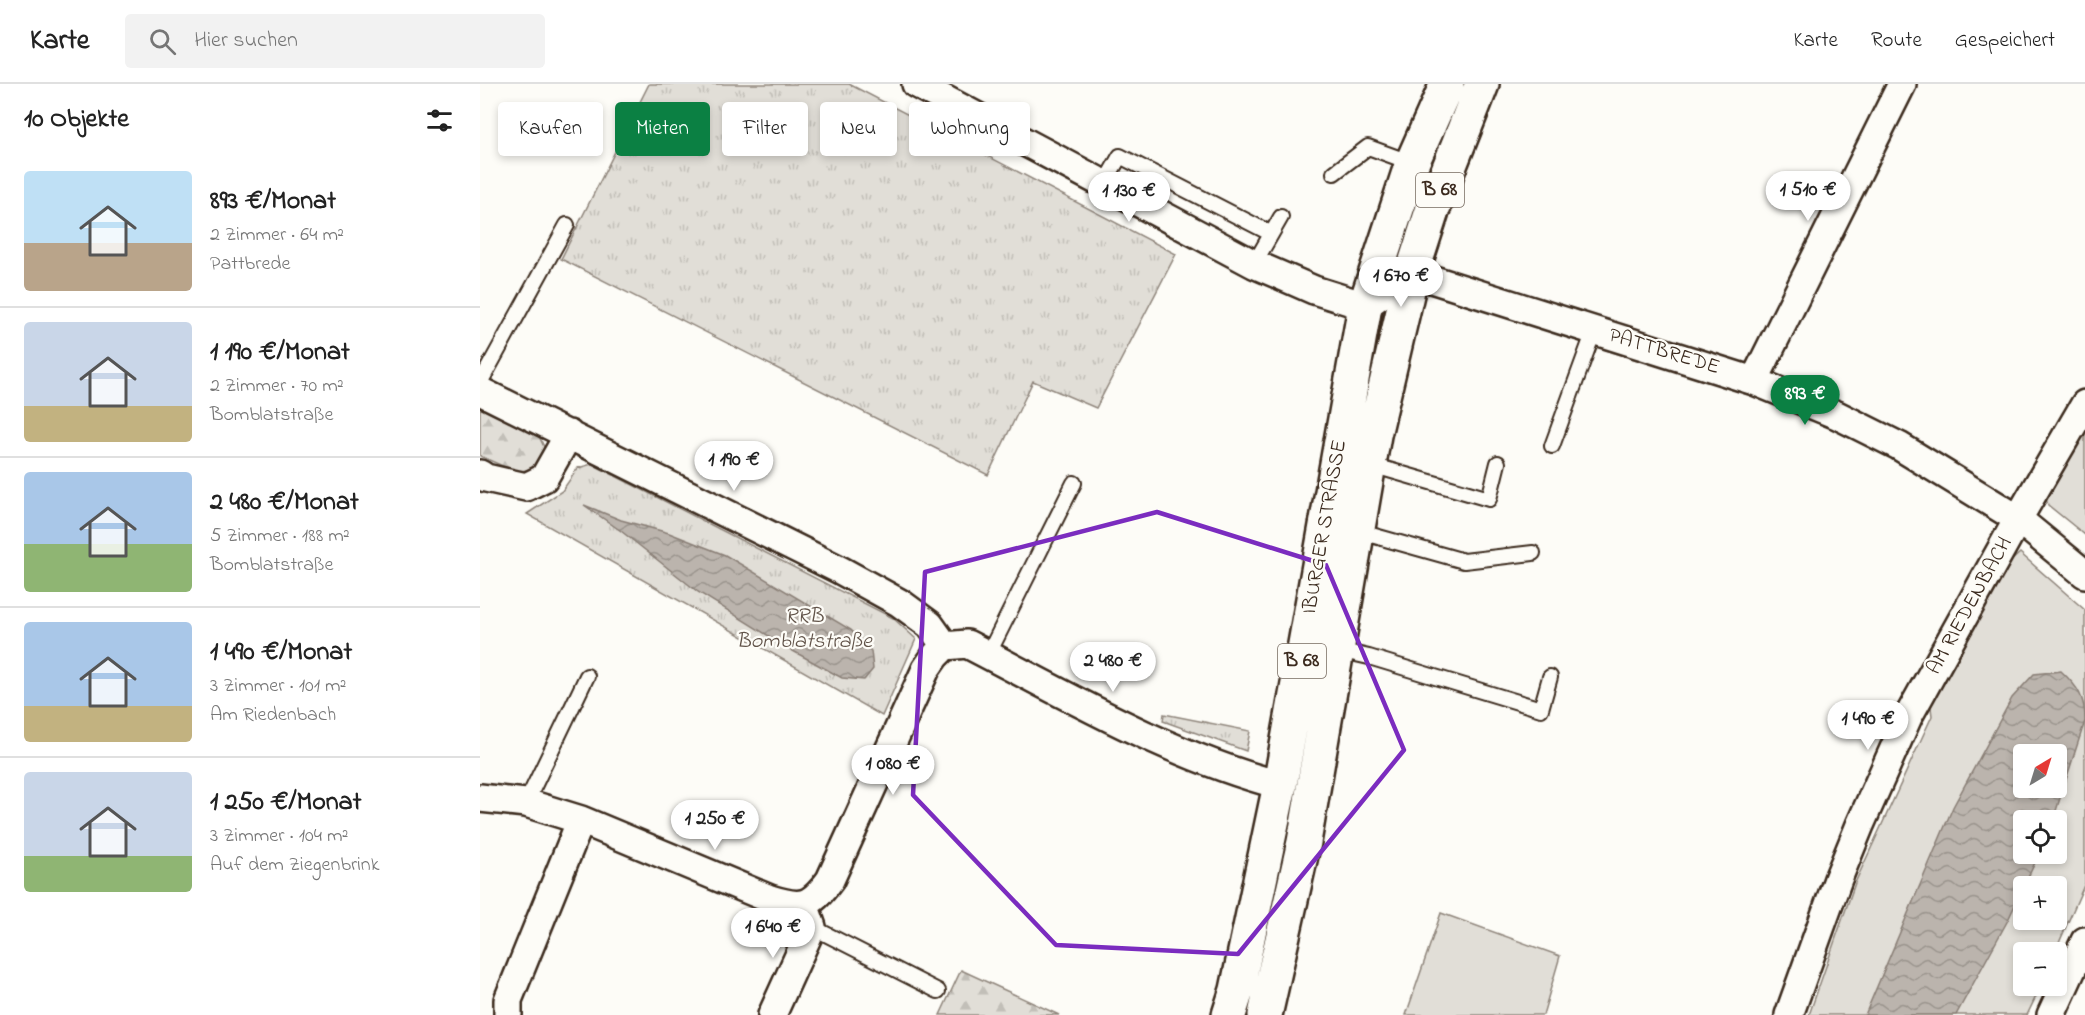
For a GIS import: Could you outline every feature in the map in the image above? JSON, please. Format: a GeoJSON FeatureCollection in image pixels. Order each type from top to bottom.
{"type":"FeatureCollection","features":[{"type":"Feature","properties":{"kind":"main road","name":"IBURGER STRASSE"},"geometry":{"type":"LineString","coordinates":[[1229,1015],[1237,990],[1280,785],[1365,306],[1413,163],[1447,84]]}},
{"type":"Feature","properties":{"kind":"main road","name":"IBURGER STRASSE"},"geometry":{"type":"LineString","coordinates":[[1266,1015],[1304,842],[1368,464],[1412,273],[1432,211],[1482,84]]}},
{"type":"Feature","properties":{"kind":"street"},"geometry":{"type":"LineString","coordinates":[[916,84],[1254,264],[1314,290],[1365,306],[1412,273]]}},
{"type":"Feature","properties":{"kind":"street"},"geometry":{"type":"LineString","coordinates":[[1754,381],[1902,84]]}},
{"type":"Feature","properties":{"kind":"street","name":"PATTBREDE"},"geometry":{"type":"LineString","coordinates":[[1412,273],[1754,381],[1837,415],[1899,446],[2018,519],[2085,574]]}},
{"type":"Feature","properties":{"kind":"street"},"geometry":{"type":"LineString","coordinates":[[480,391],[840,570],[900,603],[930,625],[945,646]]}},
{"type":"Feature","properties":{"kind":"street","name":"AM RIEDENBACH"},"geometry":{"type":"LineString","coordinates":[[1789,1015],[1838,879],[1908,717],[2085,404]]}},
{"type":"Feature","properties":{"kind":"street"},"geometry":{"type":"LineString","coordinates":[[480,474],[486,478],[526,486],[544,478],[569,434]]}},
{"type":"Feature","properties":{"kind":"street"},"geometry":{"type":"LineString","coordinates":[[772,1015],[808,916],[818,895],[830,880],[926,669],[945,646],[967,644],[1153,739],[1253,778],[1280,785]]}},
{"type":"Feature","properties":{"kind":"street"},"geometry":{"type":"LineString","coordinates":[[480,798],[526,803],[581,820],[787,904],[808,916]]}},
{"type":"Feature","properties":{"kind":"street"},"geometry":{"type":"LineString","coordinates":[[508,1015],[508,1000],[581,820]]}},
{"type":"Feature","properties":{"kind":"street"},"geometry":{"type":"LineString","coordinates":[[2051,1015],[2085,941]]}},
{"type":"Feature","properties":{"kind":"lane"},"geometry":{"type":"LineString","coordinates":[[1334,173],[1368,147],[1413,163]]}},
{"type":"Feature","properties":{"kind":"lane"},"geometry":{"type":"LineString","coordinates":[[1104,184],[1120,156],[1270,233]]}},
{"type":"Feature","properties":{"kind":"lane"},"geometry":{"type":"LineString","coordinates":[[1254,264],[1281,217]]}},
{"type":"Feature","properties":{"kind":"lane"},"geometry":{"type":"LineString","coordinates":[[480,383],[567,225]]}},
{"type":"Feature","properties":{"kind":"lane"},"geometry":{"type":"LineString","coordinates":[[1552,446],[1594,331]]}},
{"type":"Feature","properties":{"kind":"lane"},"geometry":{"type":"LineString","coordinates":[[1368,464],[1489,499],[1498,463]]}},
{"type":"Feature","properties":{"kind":"lane"},"geometry":{"type":"LineString","coordinates":[[988,655],[1074,483]]}},
{"type":"Feature","properties":{"kind":"lane"},"geometry":{"type":"LineString","coordinates":[[1357,531],[1464,561],[1533,553]]}},
{"type":"Feature","properties":{"kind":"lane"},"geometry":{"type":"LineString","coordinates":[[1338,650],[1369,657],[1541,709],[1550,677]]}},
{"type":"Feature","properties":{"kind":"lane"},"geometry":{"type":"LineString","coordinates":[[526,803],[587,676]]}},
{"type":"Feature","properties":{"kind":"lane"},"geometry":{"type":"LineString","coordinates":[[808,916],[938,991]]}},
{"type":"Feature","properties":{"kind":"highlighted area"},"geometry":{"type":"Polygon","coordinates":[[[1157,512],[1326,565],[1404,750],[1238,954],[1056,945],[913,795],[925,572],[1157,512]]]}},
{"type":"Feature","properties":{"kind":"green space"},"geometry":{"type":"Polygon","coordinates":[[[649,84],[849,84],[884,102],[820,102],[820,156],[897,156],[897,109],[909,115],[909,156],[987,156],[1176,254],[1096,408],[1033,381],[988,475],[561,259],[615,152],[615,156],[710,156],[710,102],[640,102],[649,84]]]}},
{"type":"Feature","properties":{"kind":"green space"},"geometry":{"type":"Polygon","coordinates":[[[480,403],[537,432],[545,449],[534,470],[514,471],[480,456],[480,403]]]}},
{"type":"Feature","properties":{"kind":"green space"},"geometry":{"type":"Polygon","coordinates":[[[2085,423],[2085,535],[2048,505],[2044,493],[2085,423]]]}},
{"type":"Feature","properties":{"kind":"green space"},"geometry":{"type":"Polygon","coordinates":[[[592,464],[893,618],[916,639],[882,716],[527,514],[562,491],[578,468],[592,464]]]}},
{"type":"Feature","properties":{"kind":"green space"},"geometry":{"type":"Polygon","coordinates":[[[2020,553],[2085,610],[2085,883],[2067,924],[2067,876],[2013,876],[2013,930],[2065,930],[2059,942],[2013,942],[2013,996],[2036,996],[2027,1015],[1809,1015],[1855,883],[1932,716],[1930,699],[2001,570],[2020,553]]]}},
{"type":"Feature","properties":{"kind":"green space"},"geometry":{"type":"Polygon","coordinates":[[[1164,714],[1250,731],[1246,751],[1163,721],[1164,714]]]}},
{"type":"Feature","properties":{"kind":"green space"},"geometry":{"type":"Polygon","coordinates":[[[1441,913],[1560,956],[1543,1015],[1406,1015],[1441,913]]]}},
{"type":"Feature","properties":{"kind":"green space"},"geometry":{"type":"Polygon","coordinates":[[[961,970],[1059,1015],[940,1015],[961,970]]]}},
{"type":"Feature","properties":{"kind":"water","name":"RRB Bomblatstraße"},"geometry":{"type":"Polygon","coordinates":[[[584,505],[621,520],[669,533],[725,555],[851,630],[871,651],[873,669],[864,680],[842,678],[793,651],[698,592],[584,505]]]}},
{"type":"Feature","properties":{"kind":"water"},"geometry":{"type":"Polygon","coordinates":[[[2061,671],[2072,682],[2084,705],[2085,721],[2067,777],[2067,744],[2013,744],[2013,798],[2060,798],[2056,810],[2013,810],[2013,864],[2034,864],[2029,876],[2013,876],[2013,909],[1956,1015],[1865,1015],[1953,807],[2012,698],[2034,674],[2061,671]]]}}]}
